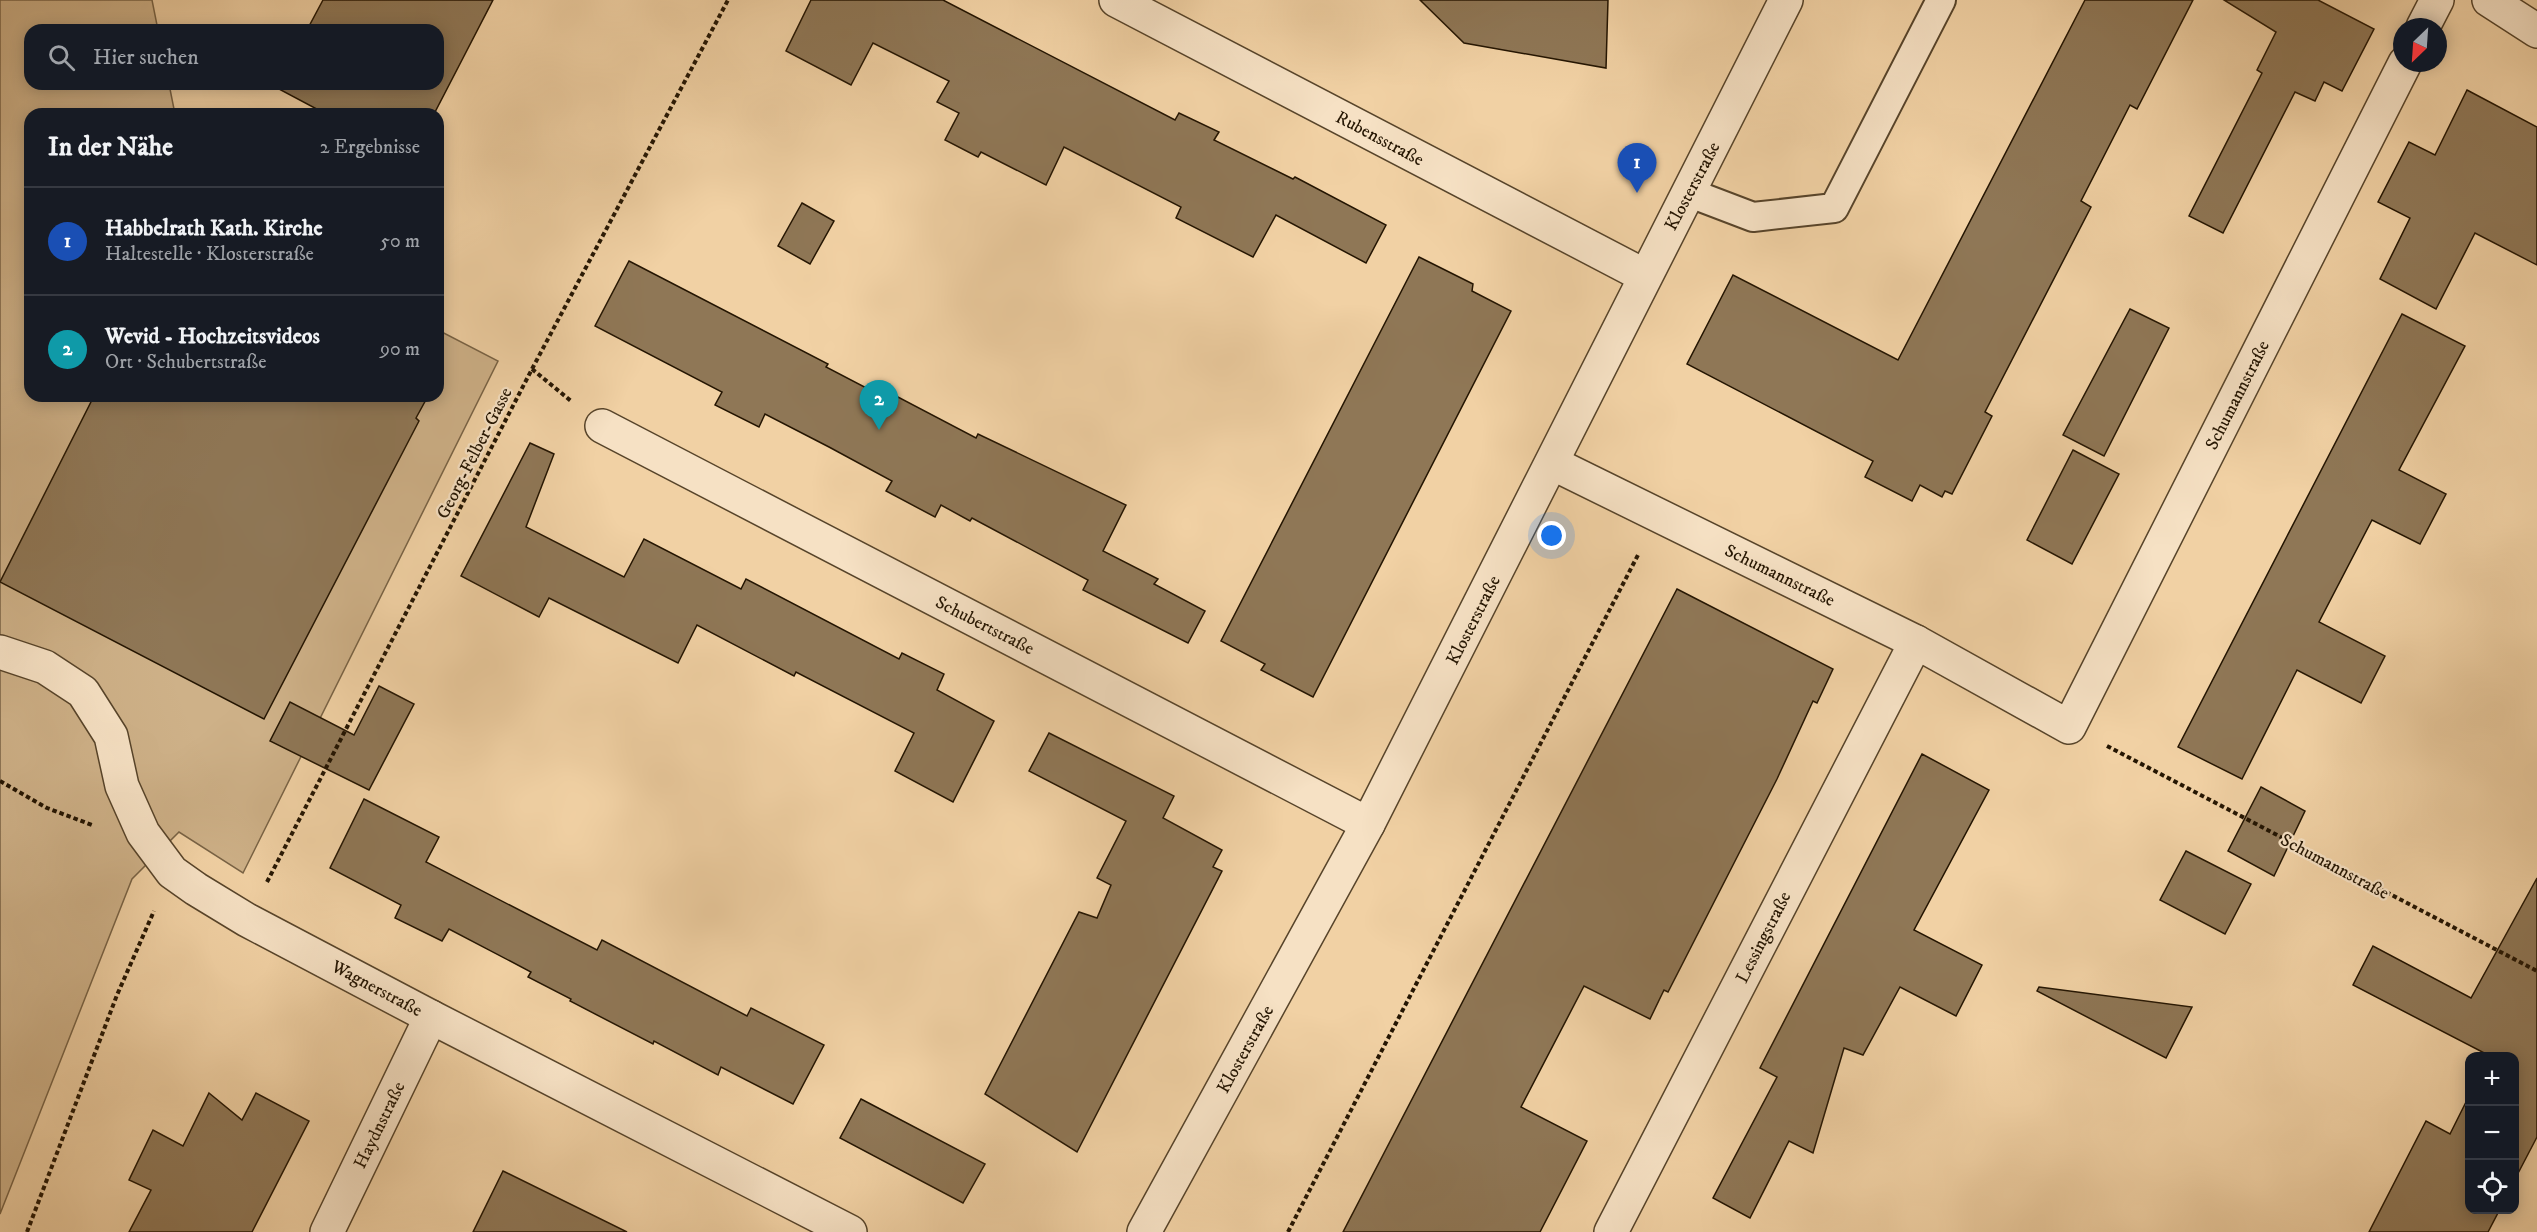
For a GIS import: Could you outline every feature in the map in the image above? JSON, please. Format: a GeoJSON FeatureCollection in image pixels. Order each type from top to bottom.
{"type":"FeatureCollection","features":[{"type":"Feature","properties":{"kind":"street","name":"Rubensstraße"},"geometry":{"type":"LineString","coordinates":[[1116,0],[1645,276]]}},
{"type":"Feature","properties":{"kind":"street","name":"Klosterstraße"},"geometry":{"type":"LineString","coordinates":[[1144,1232],[1368,824],[1786,0]]}},
{"type":"Feature","properties":{"kind":"street"},"geometry":{"type":"LineString","coordinates":[[2428,18],[2437,0]]}},
{"type":"Feature","properties":{"kind":"street"},"geometry":{"type":"LineString","coordinates":[[2489,0],[2537,31]]}},
{"type":"Feature","properties":{"kind":"street","name":"Schumannstraße"},"geometry":{"type":"LineString","coordinates":[[1552,463],[1916,642],[2069,727],[2400,72]]}},
{"type":"Feature","properties":{"kind":"street","name":"Schubertstraße"},"geometry":{"type":"LineString","coordinates":[[602,426],[1368,824]]}},
{"type":"Feature","properties":{"kind":"street","name":"Lessingstraße"},"geometry":{"type":"LineString","coordinates":[[1611,1232],[1916,642]]}},
{"type":"Feature","properties":{"kind":"street","name":"Wagnerstraße"},"geometry":{"type":"LineString","coordinates":[[0,652],[45,667],[83,692],[111,736],[122,786],[143,833],[172,872],[247,920],[850,1232]]}},
{"type":"Feature","properties":{"kind":"street","name":"Haydnstraße"},"geometry":{"type":"LineString","coordinates":[[327,1232],[431,1017]]}},
{"type":"Feature","properties":{"kind":"lane"},"geometry":{"type":"LineString","coordinates":[[1690,193],[1753,217],[1834,208],[1941,0]]}},
{"type":"Feature","properties":{"kind":"path","name":"Georg-Felber-Gasse"},"geometry":{"type":"LineString","coordinates":[[247,920],[532,369],[728,0]]}},
{"type":"Feature","properties":{"kind":"path"},"geometry":{"type":"LineString","coordinates":[[532,369],[602,426]]}},
{"type":"Feature","properties":{"kind":"path"},"geometry":{"type":"LineString","coordinates":[[1288,1232],[1659,515]]}},
{"type":"Feature","properties":{"kind":"path","name":"Schumannstraße"},"geometry":{"type":"LineString","coordinates":[[2069,727],[2537,971]]}},
{"type":"Feature","properties":{"kind":"path"},"geometry":{"type":"LineString","coordinates":[[0,781],[57,812],[98,827],[143,833]]}},
{"type":"Feature","properties":{"kind":"path"},"geometry":{"type":"LineString","coordinates":[[27,1232],[117,995],[172,872]]}},
{"type":"Feature","properties":{"kind":"shaded area"},"geometry":{"type":"Polygon","coordinates":[[[0,0],[152,0],[157,24],[24,24],[24,90],[170,90],[174,108],[24,108],[24,402],[444,402],[444,333],[498,361],[243,873],[179,832],[132,879],[0,1214],[0,0]]]}},
{"type":"Feature","properties":{"kind":"building"},"geometry":{"type":"Polygon","coordinates":[[[323,0],[493,0],[437,108],[315,108],[281,90],[444,90],[444,24],[310,24],[323,0]]]}},
{"type":"Feature","properties":{"kind":"building"},"geometry":{"type":"Polygon","coordinates":[[[811,0],[943,0],[1175,120],[1179,113],[1219,132],[1214,140],[1293,179],[1295,177],[1386,225],[1366,263],[1276,215],[1253,257],[1176,218],[1181,207],[1064,147],[1046,185],[981,152],[978,157],[945,140],[959,113],[937,102],[949,81],[873,43],[851,85],[786,51],[811,0]]]}},
{"type":"Feature","properties":{"kind":"building"},"geometry":{"type":"Polygon","coordinates":[[[1420,0],[1608,0],[1606,68],[1464,43],[1420,0]]]}},
{"type":"Feature","properties":{"kind":"building"},"geometry":{"type":"Polygon","coordinates":[[[2085,0],[2193,0],[2137,109],[2130,105],[2081,201],[2091,207],[1985,412],[1992,416],[1952,494],[1945,491],[1942,497],[1920,485],[1912,501],[1865,477],[1873,461],[1687,364],[1733,275],[1898,360],[2085,0]]]}},
{"type":"Feature","properties":{"kind":"building"},"geometry":{"type":"Polygon","coordinates":[[[2224,0],[2318,0],[2374,29],[2342,91],[2324,82],[2315,101],[2295,92],[2223,233],[2189,216],[2262,73],[2257,70],[2276,32],[2224,0]]]}},
{"type":"Feature","properties":{"kind":"building"},"geometry":{"type":"Polygon","coordinates":[[[2467,90],[2537,127],[2537,265],[2475,233],[2436,309],[2380,279],[2410,218],[2378,202],[2409,142],[2435,155],[2467,90]]]}},
{"type":"Feature","properties":{"kind":"building"},"geometry":{"type":"Polygon","coordinates":[[[802,203],[834,221],[810,264],[778,246],[802,203]]]}},
{"type":"Feature","properties":{"kind":"building"},"geometry":{"type":"Polygon","coordinates":[[[1419,257],[1473,284],[1472,291],[1511,311],[1313,697],[1261,670],[1265,664],[1221,641],[1419,257]]]}},
{"type":"Feature","properties":{"kind":"building"},"geometry":{"type":"Polygon","coordinates":[[[629,261],[828,364],[826,367],[895,403],[898,397],[976,438],[978,434],[1126,505],[1103,551],[1158,579],[1154,584],[1205,611],[1188,643],[1083,590],[1088,580],[972,518],[970,521],[941,505],[935,517],[886,491],[892,481],[765,414],[759,427],[715,405],[722,392],[595,326],[629,261]]]}},
{"type":"Feature","properties":{"kind":"building"},"geometry":{"type":"Polygon","coordinates":[[[2130,309],[2169,328],[2104,456],[2063,435],[2130,309]]]}},
{"type":"Feature","properties":{"kind":"building"},"geometry":{"type":"Polygon","coordinates":[[[2402,314],[2465,346],[2399,470],[2446,494],[2420,544],[2372,520],[2319,622],[2385,656],[2361,703],[2297,670],[2242,779],[2178,747],[2402,314]]]}},
{"type":"Feature","properties":{"kind":"building"},"geometry":{"type":"Polygon","coordinates":[[[91,402],[425,402],[416,418],[419,421],[264,719],[0,582],[91,402]]]}},
{"type":"Feature","properties":{"kind":"building"},"geometry":{"type":"Polygon","coordinates":[[[530,443],[554,454],[526,527],[624,577],[644,539],[741,589],[746,579],[899,659],[902,653],[944,674],[937,690],[994,721],[953,802],[895,771],[914,733],[796,672],[794,676],[697,625],[678,663],[549,598],[539,617],[461,576],[530,443]]]}},
{"type":"Feature","properties":{"kind":"building"},"geometry":{"type":"Polygon","coordinates":[[[2073,450],[2119,474],[2072,564],[2027,540],[2073,450]]]}},
{"type":"Feature","properties":{"kind":"building"},"geometry":{"type":"Polygon","coordinates":[[[1677,589],[1833,669],[1817,703],[1813,701],[1777,779],[1668,992],[1664,990],[1650,1019],[1584,986],[1521,1107],[1587,1141],[1540,1232],[1343,1232],[1677,589]]]}},
{"type":"Feature","properties":{"kind":"building"},"geometry":{"type":"Polygon","coordinates":[[[379,686],[414,704],[369,790],[270,741],[290,702],[354,735],[379,686]]]}},
{"type":"Feature","properties":{"kind":"building"},"geometry":{"type":"Polygon","coordinates":[[[1049,733],[1174,796],[1163,818],[1222,850],[1213,867],[1222,871],[1077,1152],[985,1094],[1079,912],[1097,918],[1111,885],[1097,878],[1126,821],[1029,771],[1049,733]]]}},
{"type":"Feature","properties":{"kind":"building"},"geometry":{"type":"Polygon","coordinates":[[[1922,754],[1989,790],[1914,930],[1982,965],[1956,1016],[1900,987],[1863,1055],[1844,1048],[1813,1153],[1789,1141],[1750,1218],[1713,1198],[1777,1077],[1760,1068],[1922,754]]]}},
{"type":"Feature","properties":{"kind":"building"},"geometry":{"type":"Polygon","coordinates":[[[2261,787],[2305,811],[2274,876],[2228,851],[2261,787]]]}},
{"type":"Feature","properties":{"kind":"building"},"geometry":{"type":"Polygon","coordinates":[[[364,799],[439,837],[426,862],[597,950],[602,940],[747,1016],[751,1008],[824,1045],[793,1104],[721,1067],[718,1075],[654,1041],[653,1044],[570,1001],[571,999],[528,977],[531,972],[449,929],[442,941],[395,918],[401,905],[330,868],[364,799]]]}},
{"type":"Feature","properties":{"kind":"building"},"geometry":{"type":"Polygon","coordinates":[[[2186,851],[2251,884],[2225,934],[2160,900],[2186,851]]]}},
{"type":"Feature","properties":{"kind":"building"},"geometry":{"type":"Polygon","coordinates":[[[2537,878],[2537,1137],[2519,1171],[2519,1052],[2482,1052],[2353,985],[2373,946],[2471,998],[2537,878]]]}},
{"type":"Feature","properties":{"kind":"building"},"geometry":{"type":"Polygon","coordinates":[[[2039,987],[2192,1007],[2166,1058],[2037,991],[2039,987]]]}},
{"type":"Feature","properties":{"kind":"building"},"geometry":{"type":"Polygon","coordinates":[[[209,1093],[242,1120],[256,1093],[309,1121],[252,1232],[129,1232],[151,1190],[129,1180],[153,1130],[183,1146],[209,1093]]]}},
{"type":"Feature","properties":{"kind":"building"},"geometry":{"type":"Polygon","coordinates":[[[861,1099],[985,1164],[963,1203],[840,1138],[861,1099]]]}},
{"type":"Feature","properties":{"kind":"building"},"geometry":{"type":"Polygon","coordinates":[[[2465,1104],[2465,1214],[2497,1214],[2488,1232],[2369,1232],[2426,1121],[2450,1134],[2465,1104]]]}},
{"type":"Feature","properties":{"kind":"building"},"geometry":{"type":"Polygon","coordinates":[[[503,1171],[627,1232],[473,1232],[503,1171]]]}},
{"type":"Feature","properties":{"kind":"place","name":"Habbelrath Kath. Kirche"},"geometry":{"type":"Point","coordinates":[1637,193]}},
{"type":"Feature","properties":{"kind":"place","name":"Wevid - Hochzeitsvideos"},"geometry":{"type":"Point","coordinates":[879,430]}}]}
